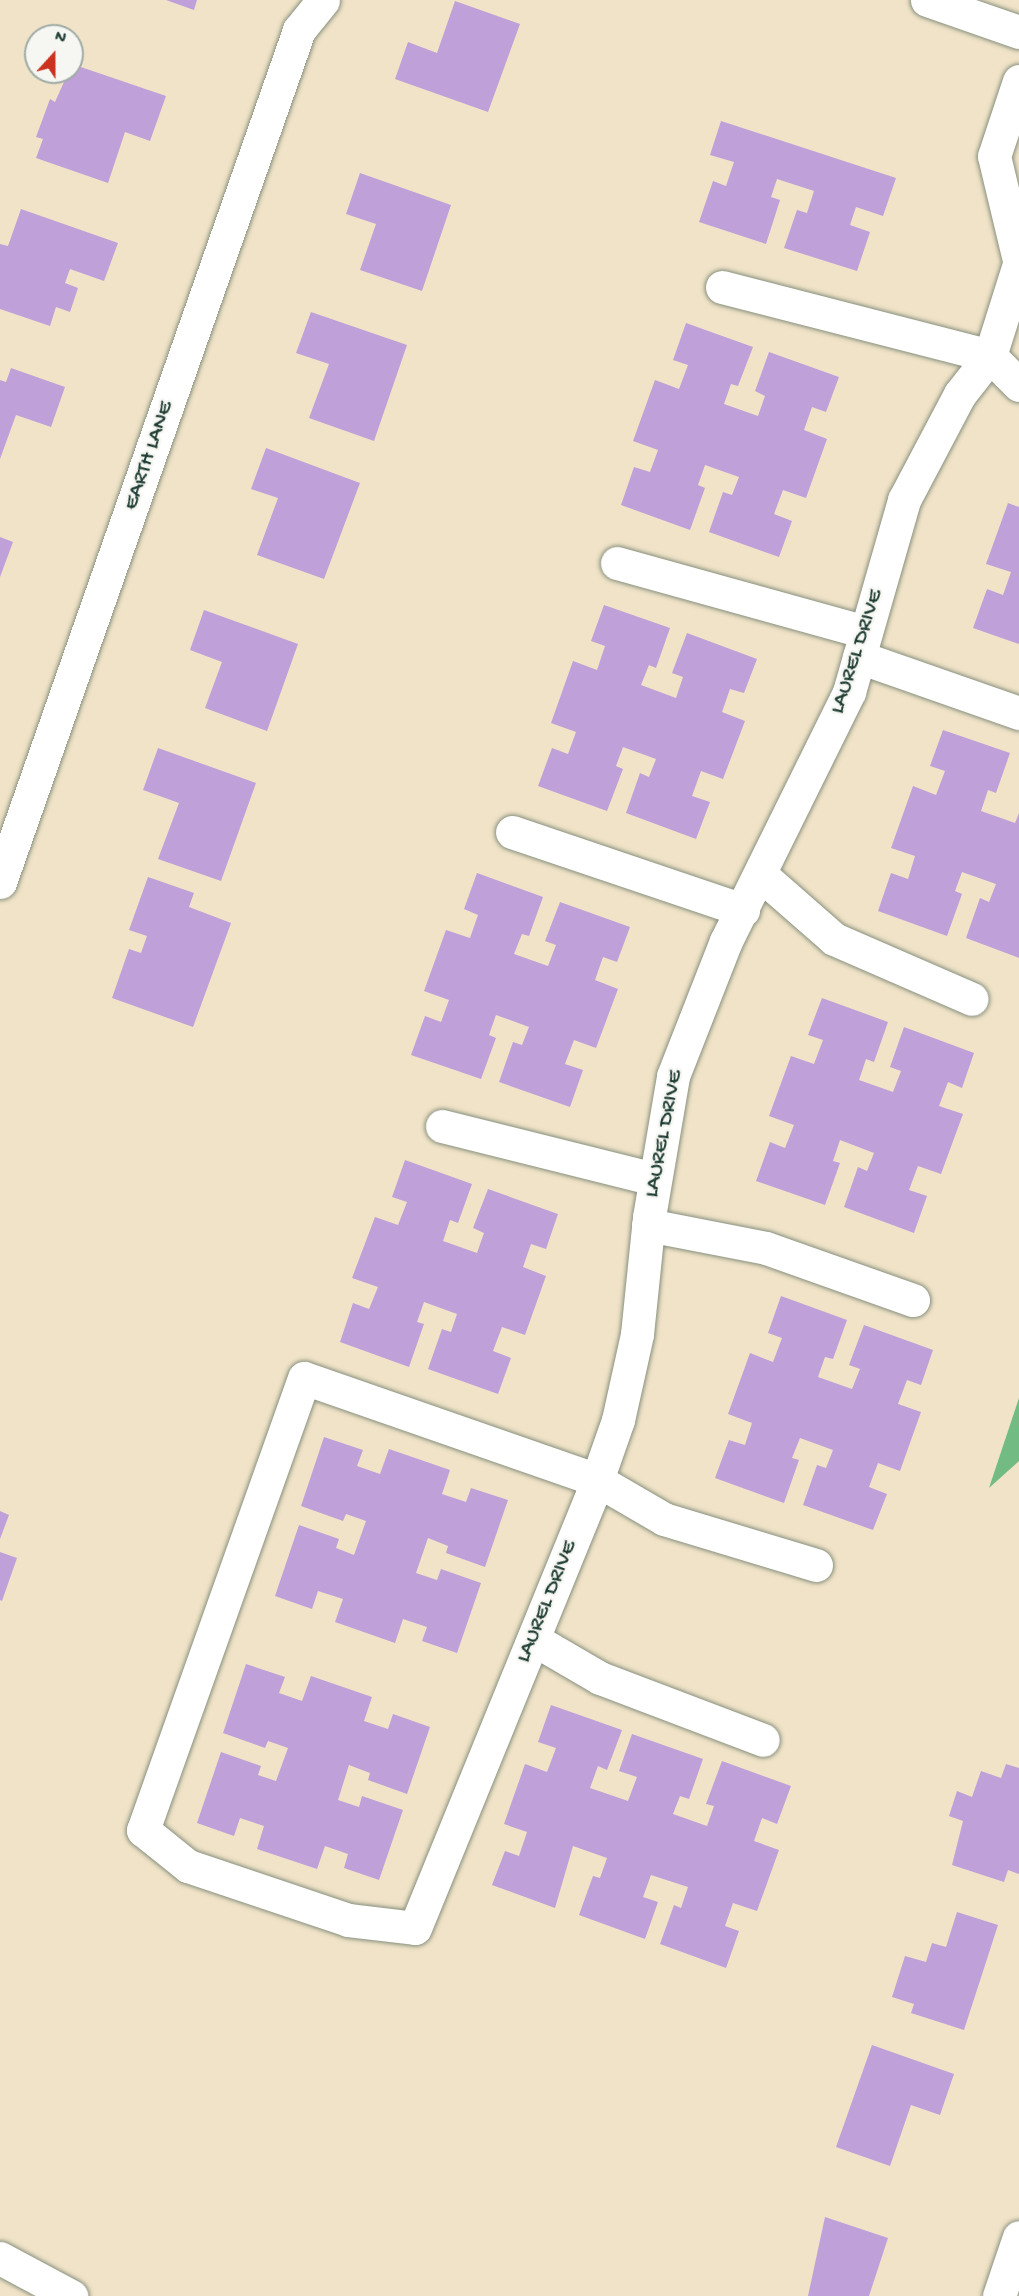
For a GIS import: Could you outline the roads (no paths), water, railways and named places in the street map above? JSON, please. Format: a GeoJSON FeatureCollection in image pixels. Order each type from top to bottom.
{"type":"FeatureCollection","features":[{"type":"Feature","properties":{"kind":"street","name":"EARTH LANE"},"geometry":{"type":"LineString","coordinates":[[0,882],[299,15],[323,0]]}},
{"type":"Feature","properties":{"kind":"street"},"geometry":{"type":"LineString","coordinates":[[927,0],[1019,32]]}},
{"type":"Feature","properties":{"kind":"street"},"geometry":{"type":"LineString","coordinates":[[1019,81],[994,156],[1019,260]]}},
{"type":"Feature","properties":{"kind":"street","name":"LAUREL DRIVE"},"geometry":{"type":"LineString","coordinates":[[597,1480],[304,1378],[143,1830],[188,1866],[348,1920],[415,1928],[597,1480],[618,1420],[637,1334],[648,1225],[673,1076],[743,910],[849,692],[904,500],[960,394],[990,356],[1019,264]]}},
{"type":"Feature","properties":{"kind":"street"},"geometry":{"type":"LineString","coordinates":[[722,287],[990,356],[1019,385]]}},
{"type":"Feature","properties":{"kind":"street"},"geometry":{"type":"LineString","coordinates":[[617,563],[863,644],[1019,713]]}},
{"type":"Feature","properties":{"kind":"street"},"geometry":{"type":"LineString","coordinates":[[512,832],[743,910]]}},
{"type":"Feature","properties":{"kind":"street"},"geometry":{"type":"LineString","coordinates":[[761,874],[834,939],[972,999]]}},
{"type":"Feature","properties":{"kind":"street"},"geometry":{"type":"LineString","coordinates":[[442,1126],[655,1179]]}},
{"type":"Feature","properties":{"kind":"street"},"geometry":{"type":"LineString","coordinates":[[648,1225],[766,1248],[913,1300]]}},
{"type":"Feature","properties":{"kind":"street"},"geometry":{"type":"LineString","coordinates":[[597,1480],[664,1519],[816,1564]]}},
{"type":"Feature","properties":{"kind":"street"},"geometry":{"type":"LineString","coordinates":[[533,1639],[600,1678],[763,1740]]}},
{"type":"Feature","properties":{"kind":"street"},"geometry":{"type":"LineString","coordinates":[[999,2296],[1019,2237]]}},
{"type":"Feature","properties":{"kind":"street"},"geometry":{"type":"LineString","coordinates":[[0,2258],[70,2296]]}}]}
